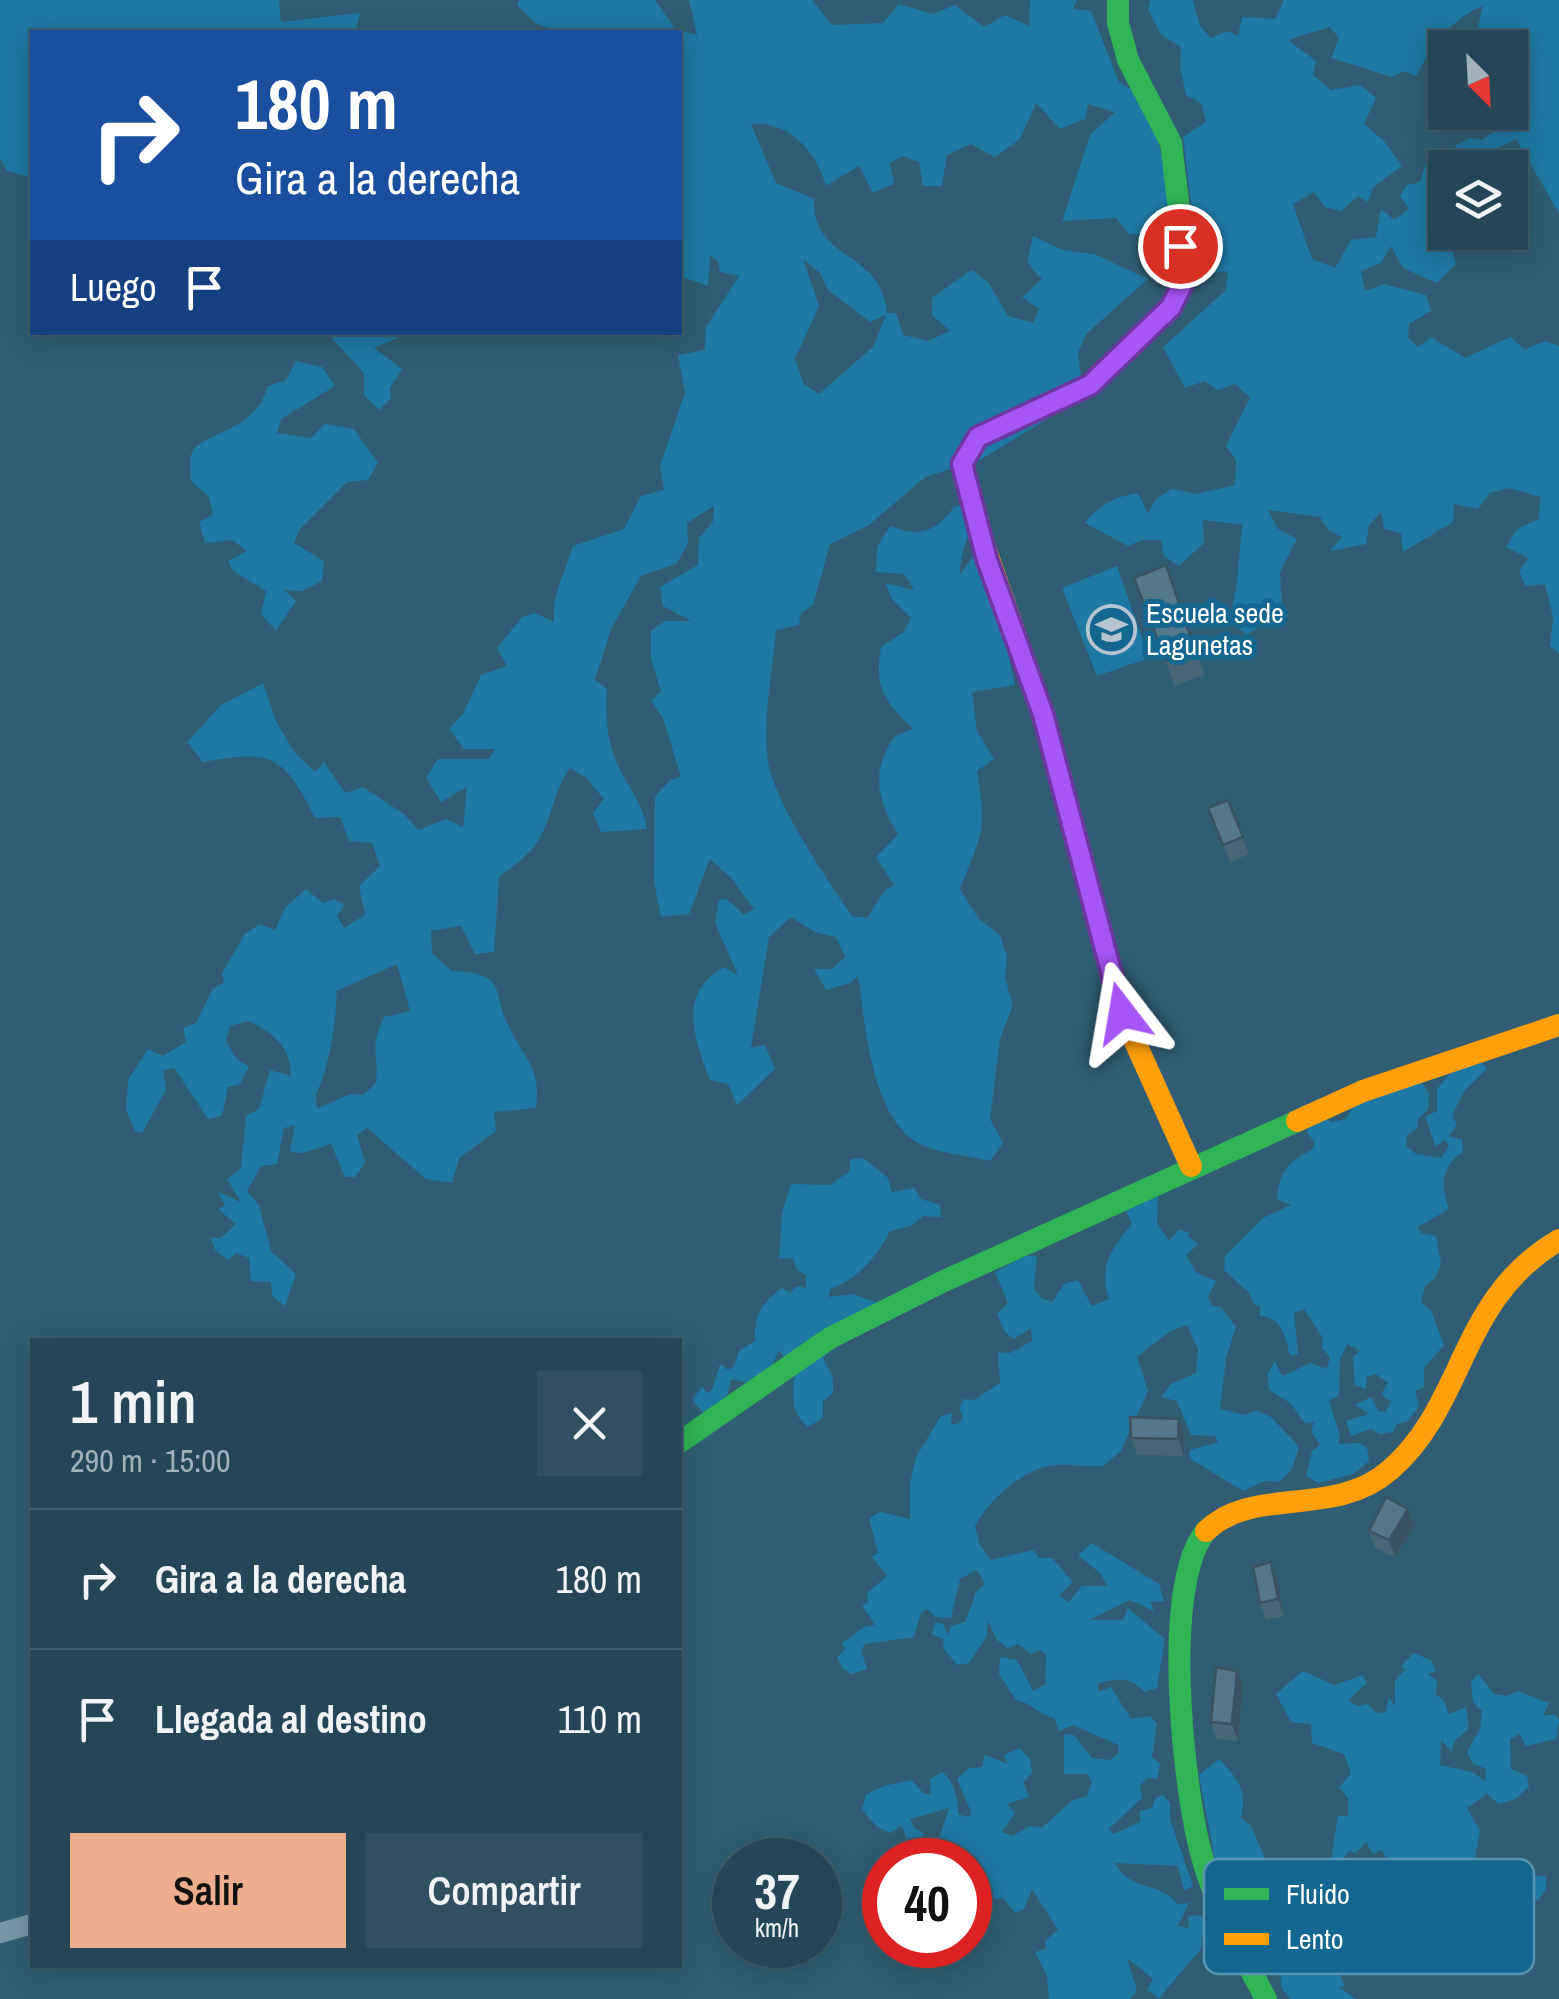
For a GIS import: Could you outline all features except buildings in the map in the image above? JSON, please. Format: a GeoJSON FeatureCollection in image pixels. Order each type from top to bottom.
{"type":"FeatureCollection","features":[{"type":"Feature","properties":{"kind":"street"},"geometry":{"type":"LineString","coordinates":[[1118,0],[1119,39],[1130,70],[1158,106],[1172,147],[1179,186],[1180,246],[1187,275],[1171,307],[1090,385],[978,437],[962,464],[987,560],[1043,714],[1122,1013],[1190,1166]]}},
{"type":"Feature","properties":{"kind":"street"},"geometry":{"type":"LineString","coordinates":[[682,1441],[830,1338],[1190,1166],[1362,1091],[1559,1024]]}},
{"type":"Feature","properties":{"kind":"street"},"geometry":{"type":"LineString","coordinates":[[1204,1862],[1183,1724],[1183,1586],[1190,1556],[1202,1534],[1223,1516],[1246,1508],[1333,1502],[1379,1480],[1406,1454],[1429,1421],[1497,1290],[1522,1263],[1559,1240]]}},
{"type":"Feature","properties":{"kind":"street"},"geometry":{"type":"LineString","coordinates":[[0,1933],[30,1925]]}},
{"type":"Feature","properties":{"kind":"street"},"geometry":{"type":"LineString","coordinates":[[1253,1974],[1266,1999]]}},
{"type":"Feature","properties":{"kind":"shaded area"},"geometry":{"type":"Polygon","coordinates":[[[0,0],[279,0],[281,22],[360,13],[356,29],[359,30],[30,30],[30,177],[7,171],[0,158],[0,0]]]}},
{"type":"Feature","properties":{"kind":"shaded area"},"geometry":{"type":"Polygon","coordinates":[[[519,0],[655,0],[676,30],[554,30],[535,23],[517,5],[519,0]]]}},
{"type":"Feature","properties":{"kind":"shaded area"},"geometry":{"type":"Polygon","coordinates":[[[689,0],[812,0],[832,25],[883,23],[899,4],[933,14],[955,5],[984,27],[1005,15],[1029,26],[1030,0],[1077,0],[1073,9],[1091,11],[1119,82],[1139,94],[1156,131],[1170,195],[1165,221],[1175,260],[1177,291],[1147,235],[1129,234],[1116,218],[1062,221],[1090,135],[1115,112],[1088,104],[1085,119],[1060,129],[1036,103],[1020,139],[995,157],[971,144],[947,155],[942,186],[923,186],[919,162],[903,156],[890,163],[894,184],[873,193],[859,166],[826,186],[815,161],[799,141],[777,128],[751,124],[776,183],[814,199],[816,220],[824,235],[873,277],[887,313],[896,313],[903,335],[928,341],[950,331],[932,315],[932,298],[971,270],[988,282],[1008,316],[1033,323],[1039,309],[1022,297],[1042,279],[1027,263],[1033,236],[1063,250],[1094,254],[1148,279],[1086,334],[1078,353],[1081,375],[1062,410],[980,460],[925,477],[869,525],[830,544],[813,605],[801,613],[799,625],[776,630],[766,730],[772,777],[803,840],[852,916],[867,918],[885,890],[894,885],[876,857],[898,834],[881,797],[879,773],[895,736],[913,729],[888,701],[879,673],[881,647],[904,632],[911,618],[892,599],[885,583],[914,590],[904,574],[876,572],[877,547],[890,526],[910,532],[926,530],[954,507],[975,502],[960,575],[976,552],[1004,633],[1015,685],[972,692],[977,731],[994,759],[977,771],[981,832],[960,889],[978,918],[1000,935],[1007,956],[1005,978],[1013,1005],[1000,1039],[990,1119],[1003,1143],[990,1161],[930,1148],[905,1133],[891,1115],[874,1070],[858,976],[850,983],[826,990],[814,969],[832,969],[845,957],[836,937],[815,932],[791,917],[769,937],[751,1048],[765,1045],[775,1069],[737,1105],[728,1084],[710,1080],[695,1033],[695,1003],[709,978],[724,967],[738,975],[715,923],[719,900],[727,899],[744,915],[754,909],[731,878],[710,859],[689,914],[661,917],[654,881],[655,797],[670,780],[681,777],[663,718],[651,701],[661,691],[651,659],[651,631],[665,621],[691,621],[663,606],[660,587],[698,565],[699,538],[713,522],[714,506],[687,523],[688,543],[677,563],[641,576],[611,629],[595,680],[607,689],[611,747],[647,829],[601,832],[593,813],[604,799],[585,777],[570,768],[538,841],[499,877],[494,952],[475,954],[461,926],[431,931],[432,953],[452,971],[483,976],[496,987],[504,1016],[534,1074],[536,1108],[494,1112],[496,1131],[459,1158],[452,1183],[426,1179],[367,1128],[357,1135],[365,1163],[355,1177],[345,1177],[331,1144],[303,1153],[290,1152],[295,1125],[284,1128],[277,1164],[261,1166],[247,1191],[259,1205],[271,1251],[296,1274],[285,1306],[272,1296],[271,1282],[251,1281],[249,1258],[236,1253],[228,1260],[215,1250],[211,1238],[221,1238],[236,1224],[218,1209],[225,1205],[218,1192],[241,1202],[227,1179],[241,1168],[246,1116],[259,1109],[270,1070],[291,1076],[284,1049],[273,1036],[248,1021],[230,1026],[226,1041],[236,1058],[249,1067],[240,1084],[228,1087],[222,1116],[208,1119],[174,1068],[163,1070],[166,1090],[142,1133],[135,1132],[126,1110],[128,1080],[148,1049],[163,1056],[186,1042],[183,1028],[196,1023],[212,990],[224,982],[222,973],[245,934],[260,924],[275,930],[285,908],[306,889],[323,903],[334,899],[344,905],[337,916],[344,928],[365,915],[359,886],[380,866],[372,843],[349,841],[340,817],[315,818],[294,781],[274,762],[246,757],[203,762],[187,742],[221,705],[263,683],[276,721],[295,753],[315,772],[324,762],[345,793],[363,787],[404,814],[418,830],[446,819],[463,827],[467,787],[441,802],[426,778],[438,759],[489,759],[495,749],[464,749],[449,729],[463,714],[481,675],[507,666],[497,648],[522,617],[535,613],[554,622],[557,591],[573,546],[624,529],[641,496],[664,490],[660,466],[685,392],[678,355],[705,350],[706,327],[739,276],[720,272],[718,261],[710,256],[708,286],[682,277],[682,31],[697,35],[689,0]],[[803,259],[819,306],[795,359],[804,384],[819,394],[873,347],[886,315],[870,322],[828,290],[820,273],[803,259]],[[397,964],[336,991],[334,1028],[316,1093],[317,1109],[350,1094],[363,1095],[376,1083],[376,1044],[384,1017],[410,1011],[397,964]]]}},
{"type":"Feature","properties":{"kind":"shaded area"},"geometry":{"type":"Polygon","coordinates":[[[1150,0],[1193,0],[1200,26],[1211,38],[1227,31],[1238,36],[1242,17],[1275,19],[1284,0],[1559,0],[1559,213],[1528,160],[1528,150],[1522,150],[1516,139],[1495,150],[1455,150],[1455,146],[1470,138],[1482,140],[1495,130],[1528,130],[1528,30],[1477,30],[1483,6],[1448,30],[1428,30],[1428,57],[1416,76],[1405,71],[1392,77],[1331,58],[1339,38],[1330,27],[1288,40],[1316,61],[1313,75],[1331,90],[1360,85],[1376,98],[1364,124],[1384,141],[1402,166],[1373,187],[1368,202],[1358,196],[1341,211],[1325,207],[1314,192],[1293,204],[1312,259],[1335,268],[1351,240],[1376,237],[1381,209],[1394,220],[1409,209],[1400,196],[1407,185],[1420,182],[1428,159],[1428,250],[1453,250],[1456,264],[1437,283],[1403,268],[1391,246],[1381,263],[1361,271],[1365,291],[1384,284],[1426,295],[1431,311],[1409,324],[1408,338],[1418,347],[1431,337],[1465,358],[1510,337],[1525,349],[1545,341],[1559,346],[1559,653],[1550,646],[1553,617],[1545,584],[1526,586],[1519,572],[1528,558],[1506,547],[1517,529],[1539,519],[1540,497],[1509,488],[1490,493],[1478,509],[1454,504],[1453,522],[1403,552],[1401,533],[1384,529],[1381,512],[1369,525],[1366,544],[1330,551],[1342,537],[1329,531],[1320,517],[1268,510],[1278,529],[1297,539],[1280,572],[1282,610],[1247,635],[1228,619],[1243,525],[1203,520],[1204,543],[1179,566],[1164,556],[1161,540],[1142,540],[1128,546],[1085,523],[1102,506],[1130,494],[1138,493],[1148,514],[1156,499],[1172,489],[1196,494],[1235,485],[1236,460],[1226,446],[1250,398],[1235,384],[1218,390],[1204,381],[1185,388],[1163,347],[1226,290],[1228,271],[1200,275],[1183,137],[1206,122],[1202,104],[1186,95],[1180,67],[1181,47],[1161,35],[1148,9],[1150,0]]]}},
{"type":"Feature","properties":{"kind":"shaded area"},"geometry":{"type":"Polygon","coordinates":[[[329,335],[404,335],[374,348],[402,369],[390,388],[391,398],[379,410],[364,395],[364,373],[329,335]]]}},
{"type":"Feature","properties":{"kind":"shaded area"},"geometry":{"type":"Polygon","coordinates":[[[296,361],[322,367],[335,386],[281,419],[277,433],[311,438],[325,424],[354,429],[378,463],[368,480],[347,482],[300,529],[294,543],[324,561],[322,581],[302,591],[284,590],[296,601],[276,631],[261,614],[266,591],[233,571],[228,561],[247,551],[232,540],[205,543],[199,522],[213,515],[209,497],[191,481],[190,461],[196,447],[251,414],[268,386],[286,380],[296,361]]]}},
{"type":"Feature","properties":{"kind":"shaded area"},"geometry":{"type":"Polygon","coordinates":[[[1117,566],[1149,658],[1097,676],[1062,588],[1117,566]]]}},
{"type":"Feature","properties":{"kind":"shaded area"},"geometry":{"type":"Polygon","coordinates":[[[1479,1059],[1487,1069],[1465,1090],[1452,1115],[1457,1125],[1449,1137],[1462,1139],[1463,1152],[1450,1164],[1444,1177],[1449,1209],[1418,1227],[1421,1233],[1436,1236],[1441,1264],[1435,1278],[1425,1286],[1421,1303],[1431,1310],[1444,1345],[1424,1368],[1424,1387],[1415,1391],[1419,1406],[1408,1421],[1397,1424],[1393,1432],[1380,1434],[1371,1429],[1351,1436],[1346,1421],[1369,1414],[1355,1405],[1371,1397],[1378,1411],[1385,1412],[1391,1402],[1381,1394],[1388,1383],[1376,1374],[1367,1377],[1366,1389],[1355,1385],[1353,1357],[1360,1351],[1347,1344],[1340,1359],[1339,1395],[1329,1401],[1340,1435],[1338,1444],[1360,1443],[1367,1448],[1369,1461],[1353,1474],[1318,1483],[1306,1476],[1312,1451],[1320,1445],[1311,1431],[1314,1422],[1305,1423],[1290,1403],[1269,1390],[1267,1375],[1275,1361],[1282,1376],[1311,1363],[1327,1369],[1330,1357],[1322,1348],[1323,1338],[1304,1309],[1294,1313],[1298,1354],[1290,1356],[1278,1324],[1260,1316],[1260,1307],[1224,1270],[1225,1256],[1263,1218],[1291,1205],[1277,1199],[1280,1182],[1291,1163],[1312,1150],[1315,1143],[1307,1132],[1318,1114],[1332,1122],[1346,1119],[1352,1108],[1419,1078],[1429,1094],[1428,1109],[1418,1119],[1417,1129],[1407,1135],[1406,1146],[1416,1154],[1441,1158],[1449,1146],[1445,1139],[1436,1147],[1425,1117],[1437,1111],[1437,1089],[1453,1070],[1479,1059]]]}},
{"type":"Feature","properties":{"kind":"shaded area"},"geometry":{"type":"Polygon","coordinates":[[[863,1158],[888,1178],[892,1192],[914,1188],[921,1199],[940,1205],[941,1217],[923,1216],[911,1226],[890,1231],[866,1266],[830,1289],[828,1297],[853,1294],[878,1303],[823,1358],[833,1378],[833,1393],[823,1401],[823,1418],[808,1427],[798,1416],[793,1396],[795,1374],[779,1350],[763,1386],[731,1379],[728,1393],[709,1419],[692,1400],[702,1387],[707,1393],[712,1390],[720,1364],[728,1370],[734,1366],[739,1351],[755,1341],[760,1310],[769,1299],[782,1288],[790,1293],[796,1286],[806,1288],[806,1275],[797,1270],[793,1258],[779,1259],[782,1212],[791,1184],[830,1185],[850,1171],[850,1159],[863,1158]]]}},
{"type":"Feature","properties":{"kind":"shaded area"},"geometry":{"type":"Polygon","coordinates":[[[1158,1193],[1157,1223],[1169,1241],[1179,1230],[1189,1232],[1188,1237],[1199,1244],[1186,1255],[1196,1272],[1216,1281],[1208,1297],[1212,1306],[1221,1307],[1236,1327],[1226,1358],[1220,1409],[1245,1415],[1257,1410],[1271,1417],[1299,1447],[1292,1469],[1279,1482],[1265,1481],[1243,1491],[1189,1458],[1190,1450],[1218,1442],[1215,1436],[1191,1435],[1177,1401],[1161,1397],[1172,1383],[1196,1373],[1198,1349],[1187,1325],[1169,1332],[1137,1357],[1148,1391],[1121,1451],[1103,1466],[1055,1465],[1031,1472],[998,1496],[975,1526],[980,1545],[991,1560],[1033,1550],[1039,1558],[1052,1558],[1073,1582],[1059,1595],[1069,1602],[1082,1586],[1107,1586],[1101,1574],[1078,1555],[1092,1543],[1159,1584],[1164,1601],[1150,1602],[1154,1611],[1130,1600],[1089,1620],[1123,1620],[1128,1608],[1165,1639],[1157,1688],[1144,1692],[1123,1680],[1098,1684],[1098,1692],[1111,1687],[1131,1719],[1150,1716],[1157,1723],[1152,1757],[1160,1764],[1157,1779],[1148,1778],[1140,1785],[1142,1798],[1109,1829],[1114,1834],[1140,1822],[1140,1811],[1152,1808],[1155,1798],[1163,1795],[1170,1803],[1170,1819],[1193,1886],[1184,1891],[1178,1866],[1115,1863],[1128,1878],[1163,1892],[1177,1904],[1189,1903],[1178,1926],[1189,1928],[1188,1917],[1204,1917],[1201,1949],[1159,1998],[1147,1990],[1153,1979],[1127,1958],[1137,1991],[1130,1999],[1049,1999],[1047,1976],[1035,1952],[1046,1949],[1045,1941],[1058,1930],[1032,1889],[1024,1909],[1015,1913],[1004,1899],[992,1899],[992,1838],[939,1838],[949,1808],[910,1819],[914,1828],[923,1832],[923,1838],[906,1838],[902,1826],[890,1833],[876,1826],[862,1809],[866,1795],[900,1782],[912,1780],[923,1793],[931,1795],[930,1779],[942,1772],[954,1791],[958,1814],[968,1817],[972,1814],[957,1779],[969,1768],[982,1767],[985,1755],[1008,1764],[1004,1755],[1019,1748],[1030,1759],[1032,1773],[1023,1782],[1029,1797],[1007,1804],[1015,1813],[1002,1832],[1012,1836],[1030,1826],[1042,1828],[1071,1801],[1087,1796],[1092,1782],[1088,1774],[1064,1774],[1064,1734],[1074,1735],[1092,1758],[1110,1760],[1119,1753],[1118,1745],[1073,1725],[1059,1731],[1054,1718],[1016,1700],[999,1674],[1000,1657],[1017,1660],[1033,1691],[1045,1685],[1046,1654],[1039,1650],[1031,1654],[1018,1644],[1008,1648],[997,1640],[988,1621],[987,1636],[969,1663],[957,1665],[944,1649],[943,1639],[932,1634],[935,1622],[943,1624],[948,1635],[951,1626],[965,1622],[976,1592],[985,1584],[977,1570],[960,1579],[951,1618],[936,1617],[927,1609],[921,1613],[914,1637],[865,1644],[861,1650],[867,1669],[852,1674],[843,1669],[837,1657],[845,1650],[842,1643],[864,1627],[875,1625],[862,1605],[868,1602],[867,1593],[887,1576],[872,1557],[878,1552],[869,1518],[880,1512],[910,1519],[910,1483],[916,1457],[941,1416],[952,1413],[951,1425],[959,1423],[963,1417],[959,1408],[964,1399],[974,1400],[1000,1383],[998,1352],[1010,1353],[1032,1341],[1031,1328],[1014,1339],[1005,1332],[997,1314],[1008,1303],[995,1272],[1025,1256],[1037,1256],[1034,1288],[1042,1299],[1053,1301],[1064,1284],[1078,1280],[1092,1306],[1109,1299],[1105,1277],[1108,1259],[1132,1224],[1126,1211],[1158,1193]]]}},
{"type":"Feature","properties":{"kind":"shaded area"},"geometry":{"type":"Polygon","coordinates":[[[1414,1653],[1432,1661],[1436,1671],[1428,1674],[1437,1681],[1436,1694],[1449,1714],[1466,1707],[1469,1728],[1454,1742],[1452,1752],[1441,1740],[1440,1765],[1472,1772],[1485,1781],[1486,1769],[1472,1763],[1467,1752],[1480,1729],[1482,1711],[1473,1702],[1471,1683],[1478,1674],[1494,1694],[1507,1696],[1518,1691],[1549,1703],[1543,1716],[1555,1714],[1559,1720],[1556,1739],[1526,1746],[1520,1734],[1510,1739],[1511,1769],[1527,1776],[1529,1787],[1515,1799],[1499,1804],[1487,1794],[1467,1808],[1480,1831],[1475,1859],[1387,1859],[1382,1850],[1373,1854],[1366,1842],[1356,1853],[1349,1851],[1344,1858],[1331,1859],[1338,1816],[1348,1816],[1348,1798],[1339,1787],[1351,1774],[1344,1754],[1312,1743],[1311,1724],[1291,1722],[1276,1694],[1303,1671],[1335,1685],[1362,1675],[1367,1683],[1348,1700],[1357,1706],[1368,1704],[1376,1713],[1386,1712],[1389,1697],[1395,1707],[1395,1681],[1405,1669],[1401,1666],[1414,1653]]]}},
{"type":"Feature","properties":{"kind":"shaded area"},"geometry":{"type":"Polygon","coordinates":[[[1219,1759],[1231,1772],[1243,1800],[1241,1817],[1251,1826],[1265,1859],[1215,1859],[1199,1775],[1219,1759]]]}},
{"type":"Feature","properties":{"kind":"shaded area"},"geometry":{"type":"Polygon","coordinates":[[[1534,1876],[1546,1876],[1546,1889],[1534,1900],[1534,1876]]]}},
{"type":"Feature","properties":{"kind":"shaded area"},"geometry":{"type":"Polygon","coordinates":[[[1280,1974],[1339,1974],[1345,1987],[1337,1986],[1356,1999],[1290,1999],[1282,1989],[1280,1974]]]}},
{"type":"Feature","properties":{"kind":"traffic: fast"},"geometry":{"type":"LineString","coordinates":[[982,539],[962,464],[978,437],[1090,385],[1171,307],[1187,275],[1171,143],[1128,60],[1118,23],[1118,0]]}},
{"type":"Feature","properties":{"kind":"traffic: fast"},"geometry":{"type":"LineString","coordinates":[[682,1441],[830,1338],[944,1281],[1297,1121]]}},
{"type":"Feature","properties":{"kind":"traffic: fast"},"geometry":{"type":"LineString","coordinates":[[1204,1862],[1188,1782],[1180,1639],[1192,1558],[1206,1531]]}},
{"type":"Feature","properties":{"kind":"traffic: fast"},"geometry":{"type":"LineString","coordinates":[[1253,1974],[1266,1999]]}},
{"type":"Feature","properties":{"kind":"traffic: slow"},"geometry":{"type":"LineString","coordinates":[[982,539],[1043,714],[1122,1013],[1191,1166]]}},
{"type":"Feature","properties":{"kind":"traffic: slow"},"geometry":{"type":"LineString","coordinates":[[1297,1121],[1363,1091],[1559,1025]]}},
{"type":"Feature","properties":{"kind":"traffic: slow"},"geometry":{"type":"LineString","coordinates":[[1206,1531],[1225,1517],[1247,1509],[1344,1494],[1368,1485],[1390,1470],[1435,1414],[1481,1321],[1501,1291],[1526,1264],[1559,1240]]}},
{"type":"Feature","properties":{"kind":"place","name":"Escuela sede Lagunetas"},"geometry":{"type":"Point","coordinates":[1111,629]}},
{"type":"Feature","properties":{"kind":"route"},"geometry":{"type":"LineString","coordinates":[[1122,1013],[1043,714],[987,560],[962,464],[978,437],[1090,385],[1132,340],[1171,307],[1187,275],[1180,246]]}}]}
